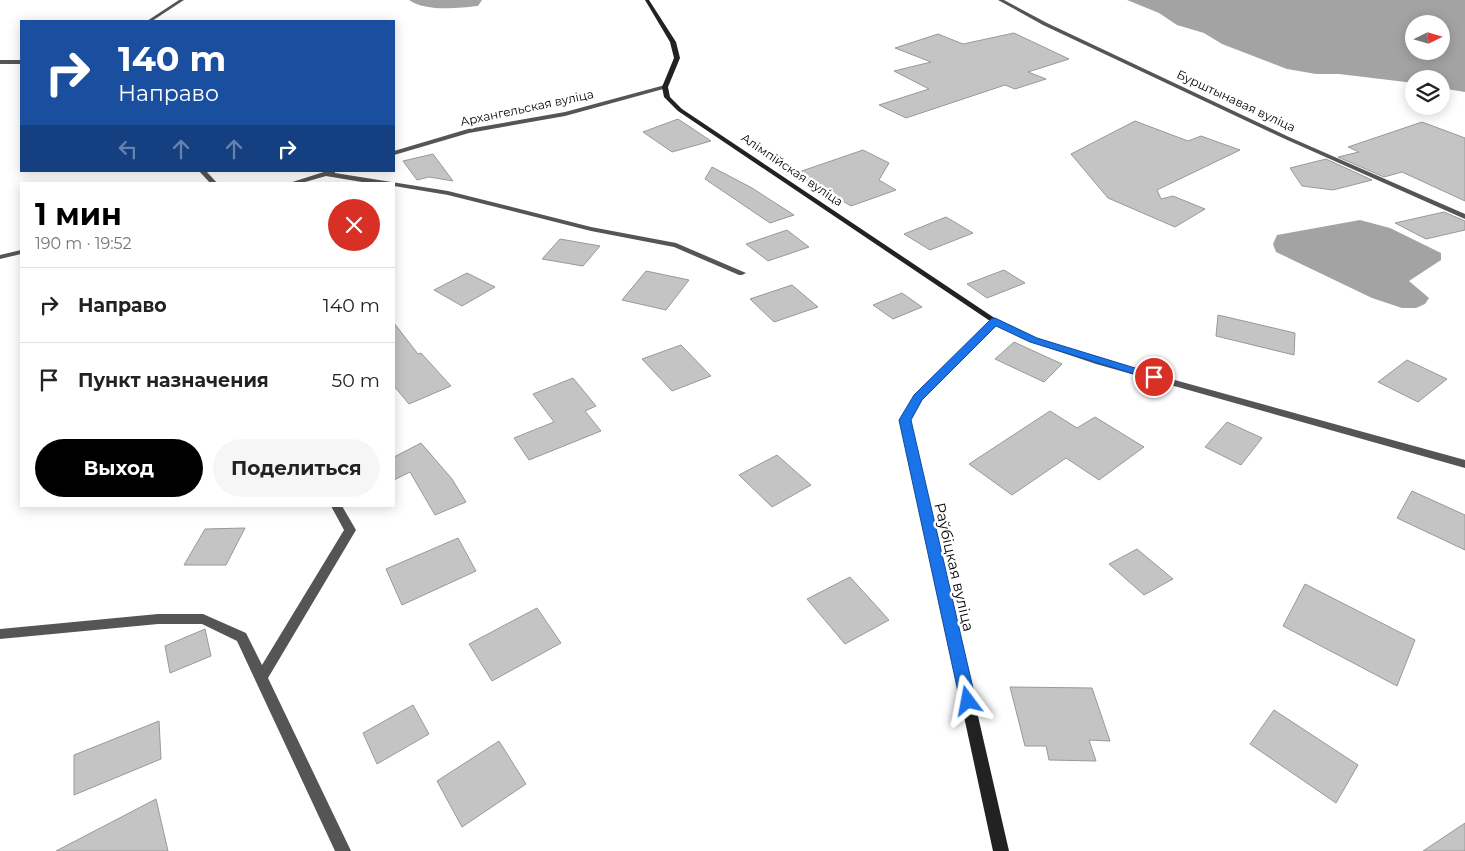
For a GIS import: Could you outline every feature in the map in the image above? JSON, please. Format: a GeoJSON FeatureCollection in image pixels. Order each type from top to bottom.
{"type":"FeatureCollection","features":[{"type":"Feature","properties":{"kind":"street"},"geometry":{"type":"LineString","coordinates":[[151,20],[182,0]]}},
{"type":"Feature","properties":{"kind":"street"},"geometry":{"type":"LineString","coordinates":[[647,0],[674,42],[677,58],[665,87]]}},
{"type":"Feature","properties":{"kind":"street","name":"Бурштынавая вуліца"},"geometry":{"type":"LineString","coordinates":[[1000,0],[1045,24],[1287,138],[1465,217]]}},
{"type":"Feature","properties":{"kind":"street"},"geometry":{"type":"LineString","coordinates":[[0,62],[20,62]]}},
{"type":"Feature","properties":{"kind":"street","name":"Архангельская вуліца"},"geometry":{"type":"LineString","coordinates":[[395,153],[468,131],[565,114],[665,87]]}},
{"type":"Feature","properties":{"kind":"street","name":"Алімпійская вуліца"},"geometry":{"type":"LineString","coordinates":[[665,87],[667,97],[680,110],[995,321]]}},
{"type":"Feature","properties":{"kind":"street"},"geometry":{"type":"LineString","coordinates":[[203,172],[213,182]]}},
{"type":"Feature","properties":{"kind":"street"},"geometry":{"type":"LineString","coordinates":[[297,182],[332,172]]}},
{"type":"Feature","properties":{"kind":"street"},"geometry":{"type":"LineString","coordinates":[[327,174],[377,182]]}},
{"type":"Feature","properties":{"kind":"street"},"geometry":{"type":"LineString","coordinates":[[395,184],[448,193],[591,229],[676,245],[742,273]]}},
{"type":"Feature","properties":{"kind":"street"},"geometry":{"type":"LineString","coordinates":[[0,257],[20,252]]}},
{"type":"Feature","properties":{"kind":"street"},"geometry":{"type":"LineString","coordinates":[[995,321],[1034,340],[1099,362],[1465,464]]}},
{"type":"Feature","properties":{"kind":"street","name":"Раўбіцкая вуліца"},"geometry":{"type":"LineString","coordinates":[[995,321],[918,398],[905,420],[1001,851]]}},
{"type":"Feature","properties":{"kind":"street"},"geometry":{"type":"LineString","coordinates":[[260,677],[350,530],[337,507]]}},
{"type":"Feature","properties":{"kind":"street"},"geometry":{"type":"LineString","coordinates":[[0,634],[158,619],[203,619],[242,637],[343,851]]}},
{"type":"Feature","properties":{"kind":"shaded area"},"geometry":{"type":"Polygon","coordinates":[[[409,0],[482,0],[478,6],[433,8],[416,4],[409,0]]]}},
{"type":"Feature","properties":{"kind":"shaded area"},"geometry":{"type":"Polygon","coordinates":[[[1127,0],[1465,0],[1465,92],[1450,90],[1450,70],[1405,70],[1405,82],[1339,74],[1316,74],[1287,69],[1222,44],[1204,33],[1177,25],[1159,13],[1127,0]]]}},
{"type":"Feature","properties":{"kind":"shaded area"},"geometry":{"type":"Polygon","coordinates":[[[1360,220],[1390,228],[1441,253],[1441,260],[1409,281],[1429,298],[1425,304],[1416,308],[1402,308],[1372,298],[1276,252],[1273,244],[1277,235],[1360,220]]]}},
{"type":"Feature","properties":{"kind":"building"},"geometry":{"type":"Polygon","coordinates":[[[1014,33],[1069,59],[1028,72],[1046,79],[1015,89],[1005,85],[906,118],[879,105],[929,89],[894,71],[931,62],[895,48],[938,34],[963,44],[1014,33]]]}},
{"type":"Feature","properties":{"kind":"building"},"geometry":{"type":"Polygon","coordinates":[[[678,119],[711,141],[672,152],[643,132],[678,119]]]}},
{"type":"Feature","properties":{"kind":"building"},"geometry":{"type":"Polygon","coordinates":[[[1135,121],[1188,141],[1201,136],[1240,150],[1157,190],[1161,199],[1173,196],[1205,209],[1175,227],[1108,198],[1071,154],[1135,121]]]}},
{"type":"Feature","properties":{"kind":"building"},"geometry":{"type":"Polygon","coordinates":[[[1422,122],[1465,138],[1465,201],[1402,172],[1384,177],[1338,157],[1359,152],[1348,147],[1422,122]]]}},
{"type":"Feature","properties":{"kind":"building"},"geometry":{"type":"Polygon","coordinates":[[[863,150],[889,163],[879,180],[896,190],[851,206],[796,173],[863,150]]]}},
{"type":"Feature","properties":{"kind":"building"},"geometry":{"type":"Polygon","coordinates":[[[433,154],[453,181],[429,177],[417,180],[403,161],[433,154]]]}},
{"type":"Feature","properties":{"kind":"building"},"geometry":{"type":"Polygon","coordinates":[[[1326,159],[1372,180],[1333,190],[1302,186],[1290,168],[1326,159]]]}},
{"type":"Feature","properties":{"kind":"building"},"geometry":{"type":"Polygon","coordinates":[[[712,167],[752,188],[794,215],[770,223],[705,179],[712,167]]]}},
{"type":"Feature","properties":{"kind":"building"},"geometry":{"type":"Polygon","coordinates":[[[1444,212],[1465,221],[1465,230],[1426,239],[1395,223],[1444,212]]]}},
{"type":"Feature","properties":{"kind":"building"},"geometry":{"type":"Polygon","coordinates":[[[946,217],[973,233],[930,250],[904,234],[946,217]]]}},
{"type":"Feature","properties":{"kind":"building"},"geometry":{"type":"Polygon","coordinates":[[[787,230],[809,247],[768,261],[746,244],[787,230]]]}},
{"type":"Feature","properties":{"kind":"building"},"geometry":{"type":"Polygon","coordinates":[[[560,239],[600,246],[583,266],[542,259],[560,239]]]}},
{"type":"Feature","properties":{"kind":"building"},"geometry":{"type":"Polygon","coordinates":[[[1004,270],[1025,283],[987,298],[967,284],[1004,270]]]}},
{"type":"Feature","properties":{"kind":"building"},"geometry":{"type":"Polygon","coordinates":[[[646,271],[689,280],[666,310],[622,300],[646,271]]]}},
{"type":"Feature","properties":{"kind":"building"},"geometry":{"type":"Polygon","coordinates":[[[467,273],[495,287],[462,306],[434,290],[467,273]]]}},
{"type":"Feature","properties":{"kind":"building"},"geometry":{"type":"Polygon","coordinates":[[[792,285],[818,307],[774,322],[750,299],[792,285]]]}},
{"type":"Feature","properties":{"kind":"building"},"geometry":{"type":"Polygon","coordinates":[[[902,293],[922,307],[893,319],[873,305],[902,293]]]}},
{"type":"Feature","properties":{"kind":"building"},"geometry":{"type":"Polygon","coordinates":[[[1218,315],[1295,333],[1294,355],[1216,336],[1218,315]]]}},
{"type":"Feature","properties":{"kind":"building"},"geometry":{"type":"Polygon","coordinates":[[[395,324],[418,354],[421,353],[451,386],[409,404],[395,387],[395,324]]]}},
{"type":"Feature","properties":{"kind":"building"},"geometry":{"type":"Polygon","coordinates":[[[1014,342],[1062,364],[1044,382],[995,359],[1014,342]]]}},
{"type":"Feature","properties":{"kind":"building"},"geometry":{"type":"Polygon","coordinates":[[[681,345],[711,376],[672,391],[642,359],[681,345]]]}},
{"type":"Feature","properties":{"kind":"building"},"geometry":{"type":"Polygon","coordinates":[[[1407,360],[1447,379],[1418,402],[1378,382],[1407,360]]]}},
{"type":"Feature","properties":{"kind":"building"},"geometry":{"type":"Polygon","coordinates":[[[573,378],[596,406],[585,411],[601,431],[529,460],[514,438],[554,422],[533,394],[573,378]]]}},
{"type":"Feature","properties":{"kind":"building"},"geometry":{"type":"Polygon","coordinates":[[[1050,411],[1077,428],[1095,417],[1144,447],[1099,480],[1066,458],[1012,495],[969,464],[1050,411]]]}},
{"type":"Feature","properties":{"kind":"building"},"geometry":{"type":"Polygon","coordinates":[[[1227,422],[1262,438],[1241,465],[1205,447],[1227,422]]]}},
{"type":"Feature","properties":{"kind":"building"},"geometry":{"type":"Polygon","coordinates":[[[421,443],[452,479],[466,502],[435,515],[410,472],[395,480],[395,456],[421,443]]]}},
{"type":"Feature","properties":{"kind":"building"},"geometry":{"type":"Polygon","coordinates":[[[777,455],[811,485],[772,507],[739,475],[777,455]]]}},
{"type":"Feature","properties":{"kind":"building"},"geometry":{"type":"Polygon","coordinates":[[[1412,491],[1465,515],[1465,550],[1397,518],[1412,491]]]}},
{"type":"Feature","properties":{"kind":"building"},"geometry":{"type":"Polygon","coordinates":[[[245,528],[226,565],[184,565],[205,529],[245,528]]]}},
{"type":"Feature","properties":{"kind":"building"},"geometry":{"type":"Polygon","coordinates":[[[458,538],[476,571],[402,605],[386,569],[458,538]]]}},
{"type":"Feature","properties":{"kind":"building"},"geometry":{"type":"Polygon","coordinates":[[[1137,549],[1173,579],[1144,595],[1109,564],[1137,549]]]}},
{"type":"Feature","properties":{"kind":"building"},"geometry":{"type":"Polygon","coordinates":[[[850,577],[889,620],[845,644],[807,599],[850,577]]]}},
{"type":"Feature","properties":{"kind":"building"},"geometry":{"type":"Polygon","coordinates":[[[1305,584],[1415,640],[1397,686],[1283,626],[1305,584]]]}},
{"type":"Feature","properties":{"kind":"building"},"geometry":{"type":"Polygon","coordinates":[[[537,608],[561,643],[492,681],[469,644],[537,608]]]}},
{"type":"Feature","properties":{"kind":"building"},"geometry":{"type":"Polygon","coordinates":[[[205,629],[211,656],[170,673],[165,646],[205,629]]]}},
{"type":"Feature","properties":{"kind":"building"},"geometry":{"type":"Polygon","coordinates":[[[1010,687],[1092,688],[1110,741],[1089,740],[1096,761],[1049,760],[1046,746],[1025,746],[1010,687]]]}},
{"type":"Feature","properties":{"kind":"building"},"geometry":{"type":"Polygon","coordinates":[[[413,705],[429,734],[377,764],[363,733],[413,705]]]}},
{"type":"Feature","properties":{"kind":"building"},"geometry":{"type":"Polygon","coordinates":[[[1274,710],[1358,765],[1336,803],[1250,744],[1274,710]]]}},
{"type":"Feature","properties":{"kind":"building"},"geometry":{"type":"Polygon","coordinates":[[[159,721],[161,759],[74,795],[74,755],[159,721]]]}},
{"type":"Feature","properties":{"kind":"building"},"geometry":{"type":"Polygon","coordinates":[[[499,741],[526,784],[462,827],[437,781],[499,741]]]}},
{"type":"Feature","properties":{"kind":"building"},"geometry":{"type":"Polygon","coordinates":[[[156,799],[168,851],[56,851],[156,799]]]}},
{"type":"Feature","properties":{"kind":"building"},"geometry":{"type":"Polygon","coordinates":[[[1465,823],[1465,851],[1423,851],[1465,823]]]}},
{"type":"Feature","properties":{"kind":"route"},"geometry":{"type":"LineString","coordinates":[[968,701],[905,420],[918,398],[995,321],[1034,340],[1099,362],[1154,377]]}}]}
